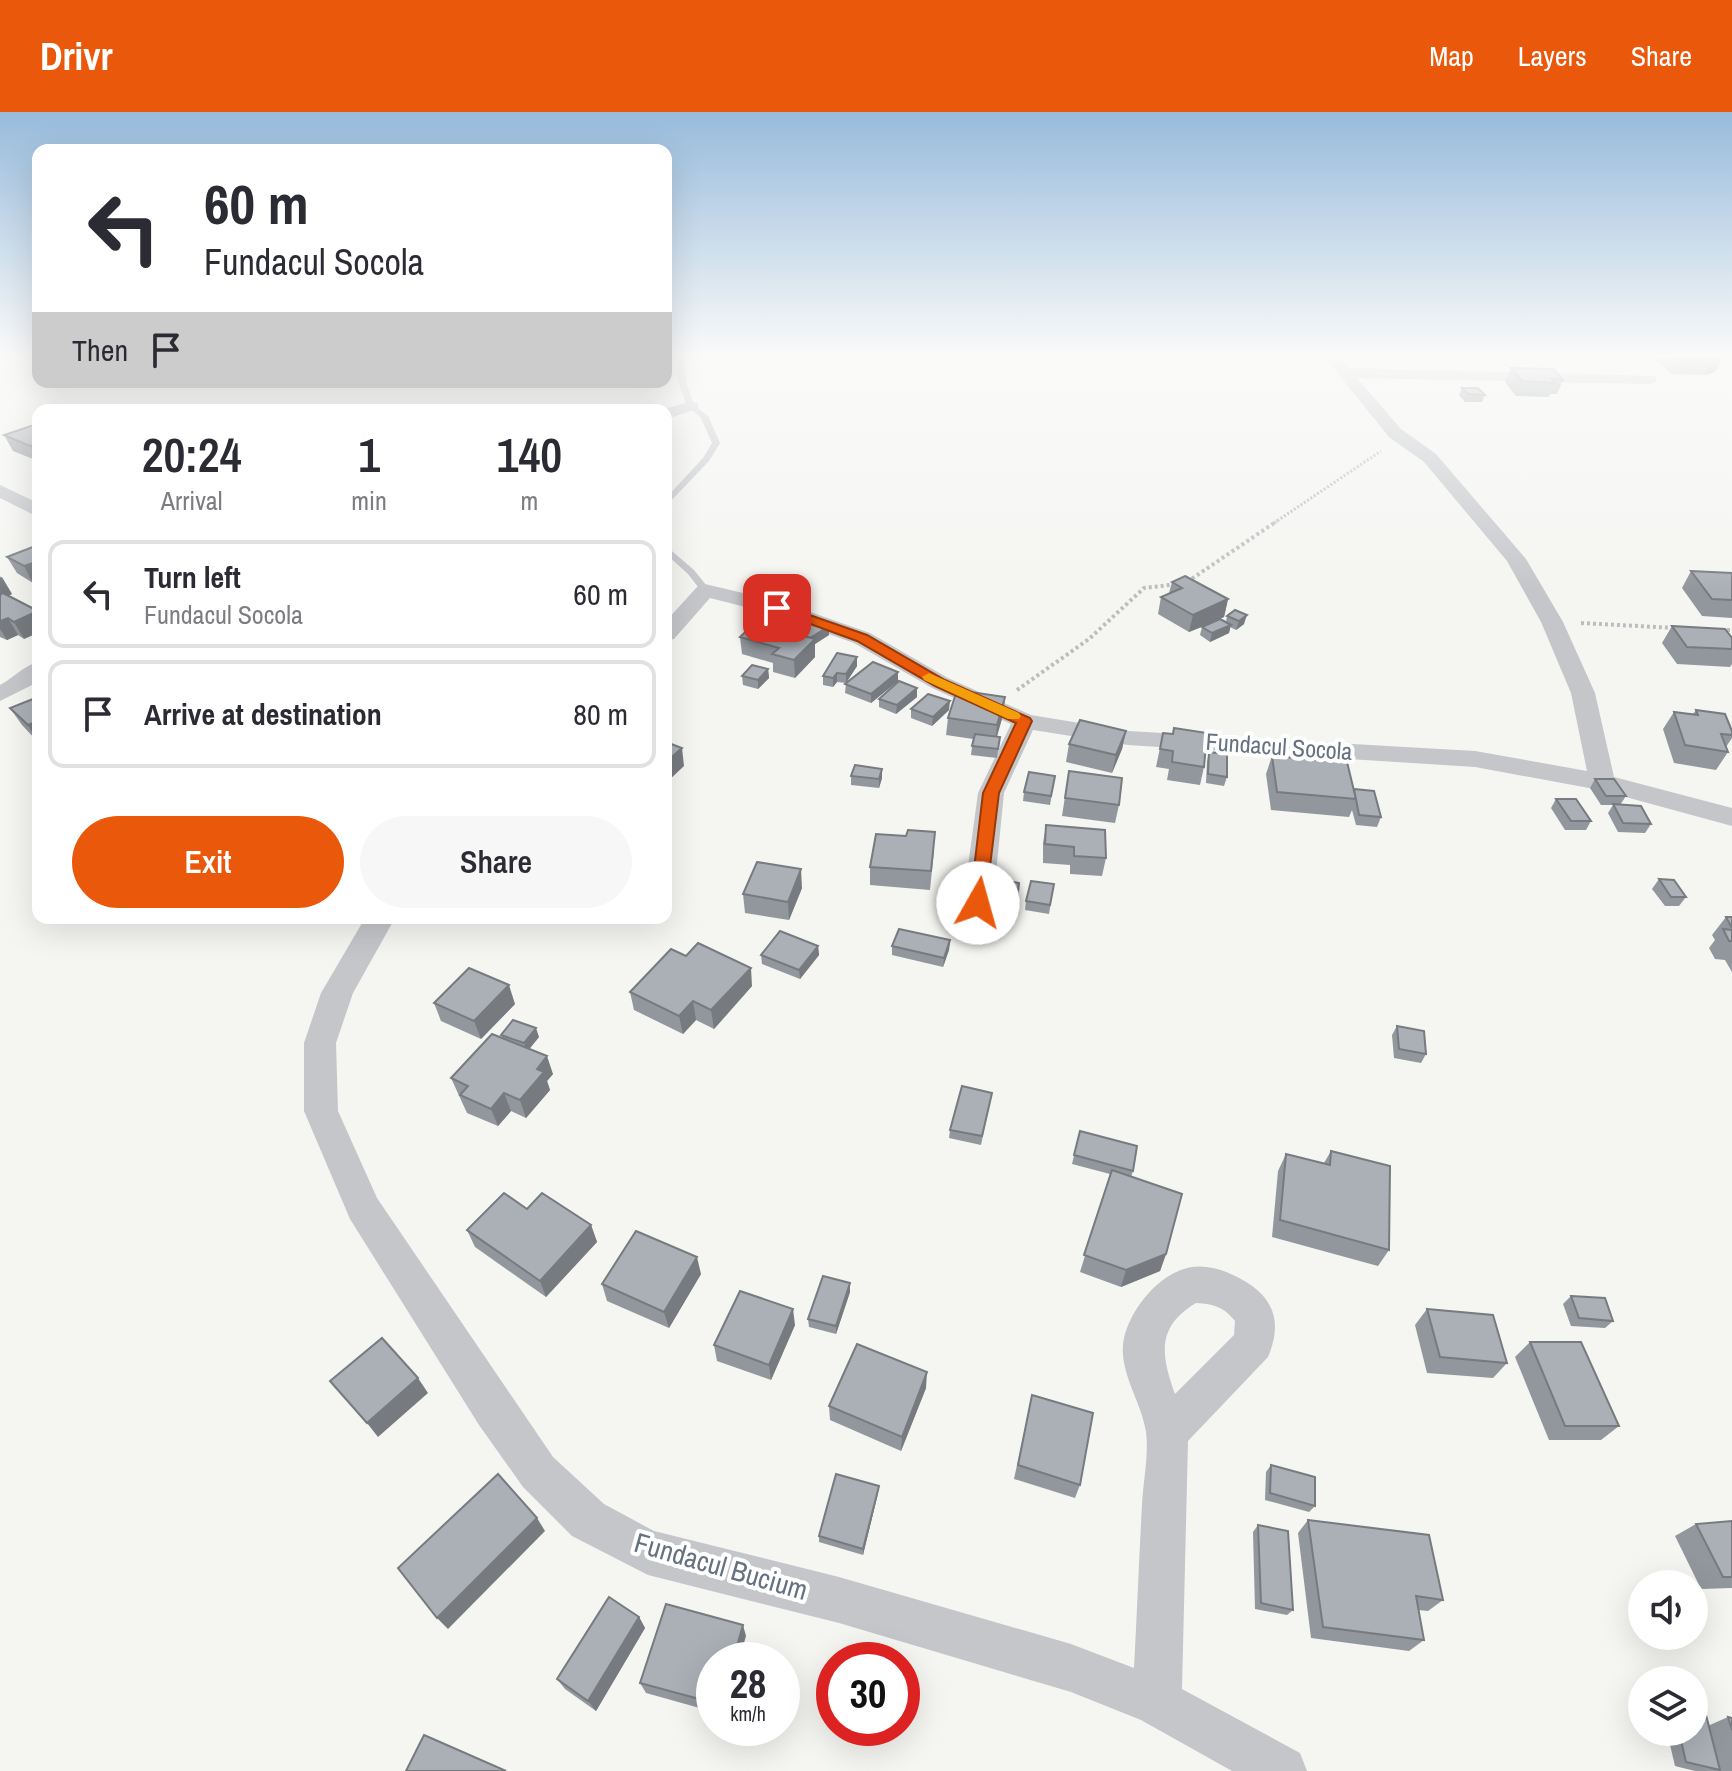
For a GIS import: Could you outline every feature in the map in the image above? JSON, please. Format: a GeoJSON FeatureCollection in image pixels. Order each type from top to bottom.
{"type":"FeatureCollection","features":[{"type":"Feature","properties":{"kind":"street"},"geometry":{"type":"LineString","coordinates":[[1398,435],[1430,458],[1516,559],[1552,622],[1583,693],[1602,782]]}},
{"type":"Feature","properties":{"kind":"street"},"geometry":{"type":"LineString","coordinates":[[0,491],[32,508]]}},
{"type":"Feature","properties":{"kind":"street"},"geometry":{"type":"LineString","coordinates":[[672,627],[705,590]]}},
{"type":"Feature","properties":{"kind":"street","name":"Fundacul Socola"},"geometry":{"type":"LineString","coordinates":[[705,590],[777,608],[862,638],[940,683],[1025,721],[1128,738],[1475,759],[1602,782],[1732,817]]}},
{"type":"Feature","properties":{"kind":"street"},"geometry":{"type":"LineString","coordinates":[[0,694],[32,678]]}},
{"type":"Feature","properties":{"kind":"street"},"geometry":{"type":"LineString","coordinates":[[978,903],[991,793],[1025,721]]}},
{"type":"Feature","properties":{"kind":"street","name":"Fundacul Bucium"},"geometry":{"type":"LineString","coordinates":[[377,924],[337,993],[320,1043],[321,1111],[363,1208],[538,1472],[588,1520],[648,1552],[839,1600],[1071,1668],[1157,1702],[1282,1771]]}},
{"type":"Feature","properties":{"kind":"street"},"geometry":{"type":"LineString","coordinates":[[1157,1702],[1167,1432]]}},
{"type":"Feature","properties":{"kind":"lane"},"geometry":{"type":"LineString","coordinates":[[672,496],[706,459],[716,443],[713,435]]}},
{"type":"Feature","properties":{"kind":"lane"},"geometry":{"type":"LineString","coordinates":[[672,555],[705,590]]}},
{"type":"Feature","properties":{"kind":"path"},"geometry":{"type":"LineString","coordinates":[[993,706],[1089,639],[1144,588],[1184,585],[1199,576],[1380,452],[1393,435]]}},
{"type":"Feature","properties":{"kind":"path"},"geometry":{"type":"LineString","coordinates":[[1552,622],[1687,628]]}},
{"type":"Feature","properties":{"kind":"path"},"geometry":{"type":"LineString","coordinates":[[1717,629],[1732,630]]}},
{"type":"Feature","properties":{"kind":"building"},"geometry":{"type":"Polygon","coordinates":[[[5,435],[32,435],[30,446],[5,435]]]}},
{"type":"Feature","properties":{"kind":"building"},"geometry":{"type":"Polygon","coordinates":[[[32,547],[32,563],[24,566],[7,557],[32,547]]]}},
{"type":"Feature","properties":{"kind":"building"},"geometry":{"type":"Polygon","coordinates":[[[1691,571],[1732,573],[1732,600],[1712,599],[1691,571]]]}},
{"type":"Feature","properties":{"kind":"building"},"geometry":{"type":"Polygon","coordinates":[[[1185,576],[1228,599],[1193,615],[1161,597],[1182,588],[1172,582],[1185,576]]]}},
{"type":"Feature","properties":{"kind":"building"},"geometry":{"type":"Polygon","coordinates":[[[3,593],[32,608],[32,614],[14,622],[8,618],[0,621],[0,595],[3,593]]]}},
{"type":"Feature","properties":{"kind":"building"},"geometry":{"type":"Polygon","coordinates":[[[1235,610],[1247,615],[1239,621],[1227,616],[1235,610]]]}},
{"type":"Feature","properties":{"kind":"building"},"geometry":{"type":"Polygon","coordinates":[[[801,614],[829,626],[810,638],[781,627],[801,614]]]}},
{"type":"Feature","properties":{"kind":"building"},"geometry":{"type":"Polygon","coordinates":[[[1220,619],[1231,625],[1212,633],[1202,627],[1220,619]]]}},
{"type":"Feature","properties":{"kind":"building"},"geometry":{"type":"Polygon","coordinates":[[[755,623],[815,639],[794,660],[772,654],[779,648],[740,637],[755,623]]]}},
{"type":"Feature","properties":{"kind":"building"},"geometry":{"type":"Polygon","coordinates":[[[1672,626],[1725,629],[1732,638],[1732,649],[1687,647],[1672,626]]]}},
{"type":"Feature","properties":{"kind":"building"},"geometry":{"type":"Polygon","coordinates":[[[837,653],[857,657],[846,674],[837,673],[833,678],[823,676],[837,653]]]}},
{"type":"Feature","properties":{"kind":"building"},"geometry":{"type":"Polygon","coordinates":[[[873,662],[898,672],[871,694],[845,684],[873,662]]]}},
{"type":"Feature","properties":{"kind":"building"},"geometry":{"type":"Polygon","coordinates":[[[752,665],[768,669],[758,680],[742,676],[752,665]]]}},
{"type":"Feature","properties":{"kind":"building"},"geometry":{"type":"Polygon","coordinates":[[[899,681],[917,688],[897,705],[879,699],[899,681]]]}},
{"type":"Feature","properties":{"kind":"building"},"geometry":{"type":"Polygon","coordinates":[[[957,690],[1005,697],[997,725],[948,718],[957,690]]]}},
{"type":"Feature","properties":{"kind":"building"},"geometry":{"type":"Polygon","coordinates":[[[928,694],[950,701],[933,717],[911,709],[928,694]]]}},
{"type":"Feature","properties":{"kind":"building"},"geometry":{"type":"Polygon","coordinates":[[[32,699],[32,723],[28,725],[10,708],[32,699]]]}},
{"type":"Feature","properties":{"kind":"building"},"geometry":{"type":"Polygon","coordinates":[[[1696,710],[1725,714],[1732,731],[1732,735],[1721,734],[1728,752],[1685,745],[1674,712],[1698,715],[1696,710]]]}},
{"type":"Feature","properties":{"kind":"building"},"geometry":{"type":"Polygon","coordinates":[[[1080,720],[1126,731],[1116,755],[1069,744],[1080,720]]]}},
{"type":"Feature","properties":{"kind":"building"},"geometry":{"type":"Polygon","coordinates":[[[1174,728],[1207,733],[1204,767],[1172,762],[1173,751],[1160,749],[1163,733],[1173,734],[1174,728]]]}},
{"type":"Feature","properties":{"kind":"building"},"geometry":{"type":"Polygon","coordinates":[[[975,734],[1000,737],[998,749],[972,746],[975,734]]]}},
{"type":"Feature","properties":{"kind":"building"},"geometry":{"type":"Polygon","coordinates":[[[672,744],[682,748],[672,757],[672,744]]]}},
{"type":"Feature","properties":{"kind":"building"},"geometry":{"type":"Polygon","coordinates":[[[1209,752],[1227,754],[1227,777],[1208,774],[1209,752]]]}},
{"type":"Feature","properties":{"kind":"building"},"geometry":{"type":"Polygon","coordinates":[[[1272,756],[1347,762],[1356,799],[1277,792],[1272,756]]]}},
{"type":"Feature","properties":{"kind":"building"},"geometry":{"type":"Polygon","coordinates":[[[855,765],[882,769],[879,779],[851,776],[855,765]]]}},
{"type":"Feature","properties":{"kind":"building"},"geometry":{"type":"Polygon","coordinates":[[[1069,771],[1122,778],[1119,805],[1065,798],[1069,771]]]}},
{"type":"Feature","properties":{"kind":"building"},"geometry":{"type":"Polygon","coordinates":[[[1029,772],[1055,776],[1051,796],[1024,792],[1029,772]]]}},
{"type":"Feature","properties":{"kind":"building"},"geometry":{"type":"Polygon","coordinates":[[[1595,779],[1614,779],[1626,796],[1606,796],[1595,779]]]}},
{"type":"Feature","properties":{"kind":"building"},"geometry":{"type":"Polygon","coordinates":[[[1354,789],[1374,791],[1381,817],[1359,815],[1354,789]]]}},
{"type":"Feature","properties":{"kind":"building"},"geometry":{"type":"Polygon","coordinates":[[[1556,799],[1576,799],[1591,821],[1571,821],[1556,799]]]}},
{"type":"Feature","properties":{"kind":"building"},"geometry":{"type":"Polygon","coordinates":[[[1613,804],[1641,806],[1651,824],[1623,823],[1613,804]]]}},
{"type":"Feature","properties":{"kind":"building"},"geometry":{"type":"Polygon","coordinates":[[[1046,825],[1105,830],[1106,858],[1074,856],[1074,847],[1045,844],[1046,825]]]}},
{"type":"Feature","properties":{"kind":"building"},"geometry":{"type":"Polygon","coordinates":[[[908,830],[935,832],[931,871],[870,867],[876,834],[906,836],[908,830]]]}},
{"type":"Feature","properties":{"kind":"building"},"geometry":{"type":"Polygon","coordinates":[[[757,862],[801,869],[788,902],[743,894],[757,862]]]}},
{"type":"Feature","properties":{"kind":"building"},"geometry":{"type":"Polygon","coordinates":[[[1659,879],[1674,880],[1686,897],[1671,897],[1659,879]]]}},
{"type":"Feature","properties":{"kind":"building"},"geometry":{"type":"Polygon","coordinates":[[[997,880],[1019,883],[1017,900],[994,897],[997,880]]]}},
{"type":"Feature","properties":{"kind":"building"},"geometry":{"type":"Polygon","coordinates":[[[1031,881],[1054,884],[1050,905],[1026,901],[1031,881]]]}},
{"type":"Feature","properties":{"kind":"building"},"geometry":{"type":"Polygon","coordinates":[[[899,929],[950,940],[944,958],[892,946],[899,929]]]}},
{"type":"Feature","properties":{"kind":"building"},"geometry":{"type":"Polygon","coordinates":[[[1723,929],[1732,930],[1732,941],[1729,941],[1723,929]]]}},
{"type":"Feature","properties":{"kind":"building"},"geometry":{"type":"Polygon","coordinates":[[[780,931],[818,946],[799,970],[761,955],[780,931]]]}},
{"type":"Feature","properties":{"kind":"building"},"geometry":{"type":"Polygon","coordinates":[[[698,943],[751,968],[711,1010],[693,1001],[679,1016],[630,992],[671,949],[686,956],[698,943]]]}},
{"type":"Feature","properties":{"kind":"building"},"geometry":{"type":"Polygon","coordinates":[[[469,968],[509,985],[474,1021],[434,1003],[469,968]]]}},
{"type":"Feature","properties":{"kind":"building"},"geometry":{"type":"Polygon","coordinates":[[[513,1020],[536,1028],[524,1043],[501,1035],[513,1020]]]}},
{"type":"Feature","properties":{"kind":"building"},"geometry":{"type":"Polygon","coordinates":[[[1397,1026],[1424,1031],[1426,1054],[1399,1049],[1397,1026]]]}},
{"type":"Feature","properties":{"kind":"building"},"geometry":{"type":"Polygon","coordinates":[[[492,1034],[547,1056],[537,1069],[544,1072],[520,1100],[504,1093],[491,1109],[460,1095],[468,1086],[451,1078],[492,1034]]]}},
{"type":"Feature","properties":{"kind":"building"},"geometry":{"type":"Polygon","coordinates":[[[962,1086],[992,1093],[982,1136],[950,1130],[962,1086]]]}},
{"type":"Feature","properties":{"kind":"building"},"geometry":{"type":"Polygon","coordinates":[[[1080,1131],[1137,1146],[1133,1171],[1074,1155],[1080,1131]]]}},
{"type":"Feature","properties":{"kind":"building"},"geometry":{"type":"Polygon","coordinates":[[[1331,1151],[1390,1166],[1389,1250],[1280,1220],[1286,1154],[1330,1165],[1331,1151]]]}},
{"type":"Feature","properties":{"kind":"building"},"geometry":{"type":"Polygon","coordinates":[[[1112,1170],[1182,1194],[1166,1254],[1126,1270],[1084,1255],[1112,1170]]]}},
{"type":"Feature","properties":{"kind":"building"},"geometry":{"type":"Polygon","coordinates":[[[504,1193],[527,1209],[542,1193],[591,1225],[540,1281],[467,1230],[504,1193]]]}},
{"type":"Feature","properties":{"kind":"building"},"geometry":{"type":"Polygon","coordinates":[[[636,1231],[697,1257],[664,1312],[602,1284],[636,1231]]]}},
{"type":"Feature","properties":{"kind":"building"},"geometry":{"type":"Polygon","coordinates":[[[823,1276],[850,1283],[836,1326],[808,1319],[823,1276]]]}},
{"type":"Feature","properties":{"kind":"building"},"geometry":{"type":"Polygon","coordinates":[[[740,1291],[793,1309],[769,1365],[714,1345],[740,1291]]]}},
{"type":"Feature","properties":{"kind":"building"},"geometry":{"type":"Polygon","coordinates":[[[1571,1296],[1605,1298],[1613,1321],[1579,1318],[1571,1296]]]}},
{"type":"Feature","properties":{"kind":"building"},"geometry":{"type":"Polygon","coordinates":[[[1427,1309],[1493,1315],[1507,1363],[1440,1357],[1427,1309]]]}},
{"type":"Feature","properties":{"kind":"building"},"geometry":{"type":"Polygon","coordinates":[[[382,1338],[418,1378],[367,1423],[330,1381],[382,1338]]]}},
{"type":"Feature","properties":{"kind":"building"},"geometry":{"type":"Polygon","coordinates":[[[1530,1342],[1581,1342],[1619,1426],[1565,1426],[1530,1342]]]}},
{"type":"Feature","properties":{"kind":"building"},"geometry":{"type":"Polygon","coordinates":[[[857,1344],[927,1372],[902,1437],[829,1406],[857,1344]]]}},
{"type":"Feature","properties":{"kind":"building"},"geometry":{"type":"Polygon","coordinates":[[[1032,1395],[1093,1413],[1080,1485],[1018,1465],[1032,1395]]]}},
{"type":"Feature","properties":{"kind":"building"},"geometry":{"type":"Polygon","coordinates":[[[1271,1465],[1315,1477],[1315,1506],[1270,1493],[1271,1465]]]}},
{"type":"Feature","properties":{"kind":"building"},"geometry":{"type":"Polygon","coordinates":[[[498,1474],[537,1518],[437,1618],[398,1568],[498,1474]]]}},
{"type":"Feature","properties":{"kind":"building"},"geometry":{"type":"Polygon","coordinates":[[[836,1474],[879,1486],[863,1549],[819,1536],[836,1474]]]}},
{"type":"Feature","properties":{"kind":"building"},"geometry":{"type":"Polygon","coordinates":[[[1308,1520],[1429,1535],[1443,1600],[1416,1596],[1424,1640],[1323,1627],[1308,1520]]]}},
{"type":"Feature","properties":{"kind":"building"},"geometry":{"type":"Polygon","coordinates":[[[1732,1521],[1732,1577],[1723,1577],[1696,1524],[1732,1521]]]}},
{"type":"Feature","properties":{"kind":"building"},"geometry":{"type":"Polygon","coordinates":[[[1258,1525],[1288,1531],[1293,1610],[1261,1603],[1258,1525]]]}},
{"type":"Feature","properties":{"kind":"building"},"geometry":{"type":"Polygon","coordinates":[[[609,1597],[639,1617],[588,1701],[557,1679],[609,1597]]]}},
{"type":"Feature","properties":{"kind":"building"},"geometry":{"type":"Polygon","coordinates":[[[666,1604],[743,1625],[738,1642],[696,1642],[696,1698],[640,1683],[666,1604]]]}},
{"type":"Feature","properties":{"kind":"building"},"geometry":{"type":"Polygon","coordinates":[[[1708,1723],[1720,1770],[1686,1762],[1682,1746],[1708,1746],[1708,1723]]]}},
{"type":"Feature","properties":{"kind":"building"},"geometry":{"type":"Polygon","coordinates":[[[424,1735],[506,1771],[406,1771],[424,1735]]]}},
{"type":"Feature","properties":{"kind":"slow traffic"},"geometry":{"type":"LineString","coordinates":[[929,677],[1013,716]]}},
{"type":"Feature","properties":{"kind":"route"},"geometry":{"type":"LineString","coordinates":[[777,608],[862,638],[940,683],[1025,721],[991,793],[978,903]]}}]}
